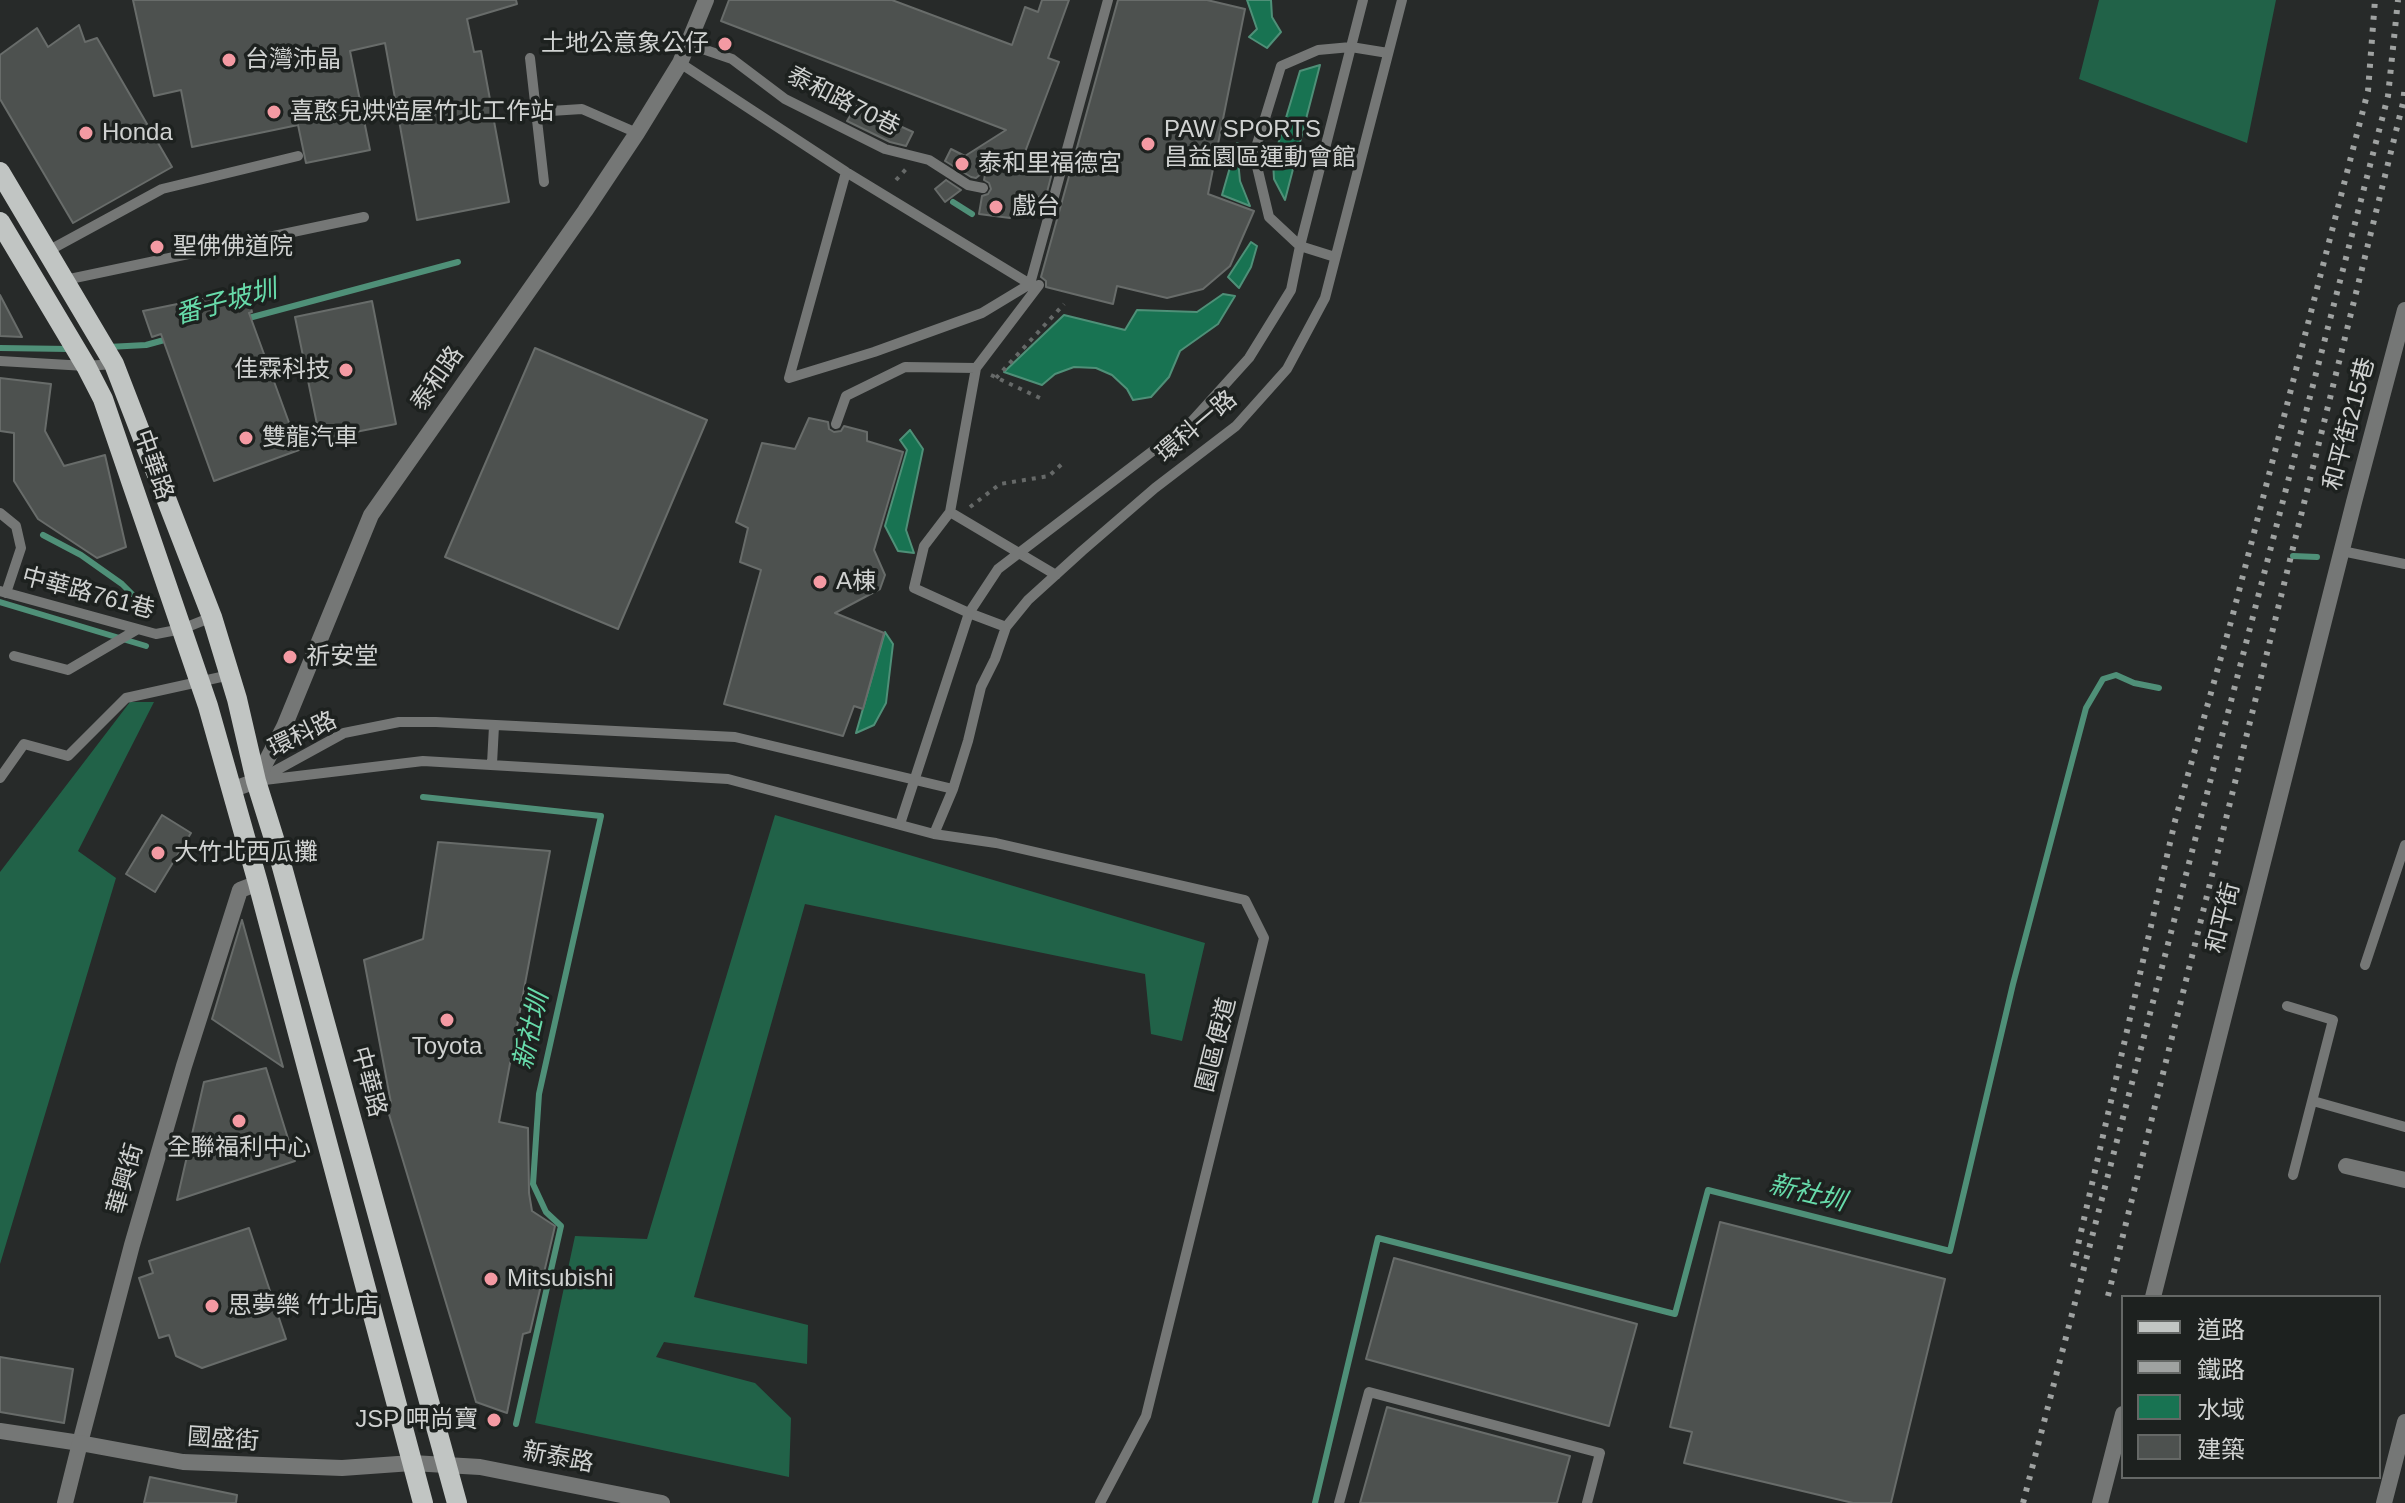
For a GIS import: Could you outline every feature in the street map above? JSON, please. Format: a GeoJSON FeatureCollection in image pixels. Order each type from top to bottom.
{"type":"FeatureCollection","features":[{"type":"Feature","properties":{"kind":"main road"},"geometry":{"type":"LineString","coordinates":[[0,172],[65,280]]}},
{"type":"Feature","properties":{"kind":"main road","name":"中華路"},"geometry":{"type":"LineString","coordinates":[[0,222],[103,399],[199,681]]}},
{"type":"Feature","properties":{"kind":"main road","name":"中華路"},"geometry":{"type":"LineString","coordinates":[[65,280],[114,364],[212,617],[457,1503]]}},
{"type":"Feature","properties":{"kind":"main road"},"geometry":{"type":"LineString","coordinates":[[199,681],[258,883],[423,1503]]}},
{"type":"Feature","properties":{"kind":"street","name":"泰和路"},"geometry":{"type":"LineString","coordinates":[[256,781],[290,714],[371,515],[637,133],[680,63],[706,0]]}},
{"type":"Feature","properties":{"kind":"street","name":"和平街215巷"},"geometry":{"type":"LineString","coordinates":[[2342,551],[2405,310]]}},
{"type":"Feature","properties":{"kind":"street","name":"和平街"},"geometry":{"type":"LineString","coordinates":[[2154,1295],[2342,551]]}},
{"type":"Feature","properties":{"kind":"street"},"geometry":{"type":"LineString","coordinates":[[231,790],[256,781]]}},
{"type":"Feature","properties":{"kind":"street","name":"華興街"},"geometry":{"type":"LineString","coordinates":[[65,1503],[132,1245],[184,1066],[240,890],[258,883]]}},
{"type":"Feature","properties":{"kind":"street"},"geometry":{"type":"LineString","coordinates":[[2346,1166],[2405,1180]]}},
{"type":"Feature","properties":{"kind":"street"},"geometry":{"type":"LineString","coordinates":[[2100,1503],[2121,1422]]}},
{"type":"Feature","properties":{"kind":"street"},"geometry":{"type":"LineString","coordinates":[[2384,1503],[2405,1422]]}},
{"type":"Feature","properties":{"kind":"street","name":"國盛街"},"geometry":{"type":"LineString","coordinates":[[0,1431],[183,1462],[342,1468],[445,1464]]}},
{"type":"Feature","properties":{"kind":"street","name":"新泰路"},"geometry":{"type":"LineString","coordinates":[[445,1464],[480,1467],[662,1503]]}},
{"type":"Feature","properties":{"kind":"lane"},"geometry":{"type":"LineString","coordinates":[[1006,627],[914,588],[924,546],[950,512],[976,368],[1034,284],[1108,0]]}},
{"type":"Feature","properties":{"kind":"lane","name":"環科一路"},"geometry":{"type":"LineString","coordinates":[[900,824],[969,613],[998,569],[1192,421],[1249,358],[1291,290],[1363,0]]}},
{"type":"Feature","properties":{"kind":"lane","name":"環科一路"},"geometry":{"type":"LineString","coordinates":[[934,834],[953,789],[981,687],[1006,627],[1028,600],[1155,488],[1236,426],[1287,369],[1325,298],[1402,0]]}},
{"type":"Feature","properties":{"kind":"lane","name":"泰和路70巷"},"geometry":{"type":"LineString","coordinates":[[688,44],[732,59],[785,99],[885,149],[929,160],[968,185],[983,188]]}},
{"type":"Feature","properties":{"kind":"lane"},"geometry":{"type":"LineString","coordinates":[[1335,257],[1300,246],[1269,217],[1254,154],[1281,66],[1318,50],[1351,47],[1388,53]]}},
{"type":"Feature","properties":{"kind":"lane"},"geometry":{"type":"LineString","coordinates":[[530,58],[544,182]]}},
{"type":"Feature","properties":{"kind":"lane"},"geometry":{"type":"LineString","coordinates":[[680,63],[846,172],[1034,284]]}},
{"type":"Feature","properties":{"kind":"lane"},"geometry":{"type":"LineString","coordinates":[[535,112],[582,109],[637,133]]}},
{"type":"Feature","properties":{"kind":"lane"},"geometry":{"type":"LineString","coordinates":[[48,251],[162,189],[298,156]]}},
{"type":"Feature","properties":{"kind":"lane"},"geometry":{"type":"LineString","coordinates":[[846,172],[789,378],[874,352],[982,313],[1034,284]]}},
{"type":"Feature","properties":{"kind":"lane"},"geometry":{"type":"LineString","coordinates":[[65,280],[364,217]]}},
{"type":"Feature","properties":{"kind":"lane"},"geometry":{"type":"LineString","coordinates":[[0,361],[86,366],[114,364]]}},
{"type":"Feature","properties":{"kind":"lane"},"geometry":{"type":"LineString","coordinates":[[836,424],[846,396],[905,367],[976,368]]}},
{"type":"Feature","properties":{"kind":"lane"},"geometry":{"type":"LineString","coordinates":[[950,512],[1056,575]]}},
{"type":"Feature","properties":{"kind":"lane"},"geometry":{"type":"LineString","coordinates":[[0,513],[16,526],[21,548],[3,592]]}},
{"type":"Feature","properties":{"kind":"lane"},"geometry":{"type":"LineString","coordinates":[[2342,551],[2405,564]]}},
{"type":"Feature","properties":{"kind":"lane","name":"中華路761巷"},"geometry":{"type":"LineString","coordinates":[[3,592],[156,634],[182,629],[212,617]]}},
{"type":"Feature","properties":{"kind":"lane"},"geometry":{"type":"LineString","coordinates":[[14,656],[68,670],[138,629]]}},
{"type":"Feature","properties":{"kind":"lane"},"geometry":{"type":"LineString","coordinates":[[0,778],[24,744],[68,756],[126,698],[230,675]]}},
{"type":"Feature","properties":{"kind":"lane","name":"環科路"},"geometry":{"type":"LineString","coordinates":[[256,781],[344,733],[399,722],[436,722],[735,737],[953,789]]}},
{"type":"Feature","properties":{"kind":"lane"},"geometry":{"type":"LineString","coordinates":[[492,764],[494,726]]}},
{"type":"Feature","properties":{"kind":"lane","name":"環科路"},"geometry":{"type":"LineString","coordinates":[[256,781],[423,761],[728,779],[934,834]]}},
{"type":"Feature","properties":{"kind":"lane","name":"園區便道"},"geometry":{"type":"LineString","coordinates":[[934,834],[996,843],[1245,900],[1264,938],[1146,1416],[1100,1503]]}},
{"type":"Feature","properties":{"kind":"lane"},"geometry":{"type":"LineString","coordinates":[[2365,965],[2405,845]]}},
{"type":"Feature","properties":{"kind":"lane"},"geometry":{"type":"LineString","coordinates":[[2287,1006],[2333,1020],[2293,1175]]}},
{"type":"Feature","properties":{"kind":"lane"},"geometry":{"type":"LineString","coordinates":[[2313,1101],[2405,1127]]}},
{"type":"Feature","properties":{"kind":"lane"},"geometry":{"type":"LineString","coordinates":[[1339,1503],[1369,1392],[1600,1453],[1587,1503]]}},
{"type":"Feature","properties":{"kind":"path"},"geometry":{"type":"LineString","coordinates":[[996,378],[1064,304]]}},
{"type":"Feature","properties":{"kind":"path"},"geometry":{"type":"LineString","coordinates":[[950,512],[973,507],[1000,484],[1049,476],[1065,461]]}},
{"type":"Feature","properties":{"kind":"shaded area"},"geometry":{"type":"Polygon","coordinates":[[[2099,0],[2276,0],[2247,143],[2079,79],[2099,0]]]}},
{"type":"Feature","properties":{"kind":"shaded area"},"geometry":{"type":"Polygon","coordinates":[[[130,702],[154,702],[78,851],[116,878],[0,1264],[0,872],[130,702]]]}},
{"type":"Feature","properties":{"kind":"shaded area"},"geometry":{"type":"Polygon","coordinates":[[[775,815],[1205,943],[1182,1041],[1151,1034],[1145,974],[805,904],[694,1297],[808,1325],[807,1364],[664,1342],[656,1357],[755,1383],[791,1418],[789,1477],[535,1423],[575,1236],[647,1239],[775,815]]]}},
{"type":"Feature","properties":{"kind":"water"},"geometry":{"type":"Polygon","coordinates":[[[1247,0],[1271,0],[1272,17],[1281,32],[1267,48],[1249,37],[1257,29],[1247,0]]]}},
{"type":"Feature","properties":{"kind":"water"},"geometry":{"type":"Polygon","coordinates":[[[1320,65],[1285,200],[1274,179],[1273,161],[1300,71],[1320,65]]]}},
{"type":"Feature","properties":{"kind":"water"},"geometry":{"type":"Polygon","coordinates":[[[1237,143],[1241,145],[1238,160],[1240,181],[1250,206],[1222,195],[1237,143]]]}},
{"type":"Feature","properties":{"kind":"water"},"geometry":{"type":"Polygon","coordinates":[[[1251,242],[1257,246],[1251,267],[1239,288],[1228,277],[1251,242]]]}},
{"type":"Feature","properties":{"kind":"water"},"geometry":{"type":"Polygon","coordinates":[[[1223,294],[1235,296],[1218,324],[1180,351],[1169,377],[1151,397],[1133,400],[1127,389],[1112,375],[1096,368],[1074,367],[1055,374],[1042,385],[1004,372],[1064,315],[1125,330],[1137,310],[1197,312],[1223,294]]]}},
{"type":"Feature","properties":{"kind":"water"},"geometry":{"type":"Polygon","coordinates":[[[910,430],[923,449],[906,530],[914,553],[898,551],[885,526],[907,450],[900,440],[910,430]]]}},
{"type":"Feature","properties":{"kind":"water"},"geometry":{"type":"Polygon","coordinates":[[[885,632],[893,644],[886,703],[874,725],[856,733],[885,632]]]}},
{"type":"Feature","properties":{"kind":"building"},"geometry":{"type":"Polygon","coordinates":[[[133,0],[516,0],[517,4],[467,19],[474,52],[481,51],[509,202],[417,220],[385,43],[350,51],[370,150],[306,163],[298,125],[192,147],[181,90],[154,96],[133,0]]]}},
{"type":"Feature","properties":{"kind":"building"},"geometry":{"type":"Polygon","coordinates":[[[729,0],[892,0],[1012,45],[1025,7],[1038,12],[1042,0],[1069,0],[1048,58],[1059,62],[1025,152],[1040,155],[1038,170],[1052,173],[1046,196],[1014,200],[1010,218],[979,214],[982,196],[991,189],[984,180],[986,170],[976,178],[971,177],[945,161],[951,149],[965,156],[1006,130],[721,21],[729,0]]]}},
{"type":"Feature","properties":{"kind":"building","name":"PAW SPORTS 昌益園區運動會館"},"geometry":{"type":"Polygon","coordinates":[[[1118,0],[1207,0],[1245,9],[1208,194],[1254,211],[1230,266],[1203,289],[1167,298],[1117,286],[1113,304],[1046,287],[1046,281],[1041,277],[1118,0]]]}},
{"type":"Feature","properties":{"kind":"building","name":"Honda"},"geometry":{"type":"Polygon","coordinates":[[[79,25],[85,42],[97,38],[172,167],[73,223],[0,99],[0,55],[37,28],[48,47],[79,25]]]}},
{"type":"Feature","properties":{"kind":"building"},"geometry":{"type":"Polygon","coordinates":[[[856,106],[913,132],[906,146],[890,142],[847,121],[856,106]]]}},
{"type":"Feature","properties":{"kind":"building"},"geometry":{"type":"Polygon","coordinates":[[[946,180],[961,190],[945,202],[935,189],[946,180]]]}},
{"type":"Feature","properties":{"kind":"building"},"geometry":{"type":"Polygon","coordinates":[[[246,290],[252,312],[249,313],[299,450],[214,481],[161,334],[152,337],[143,311],[246,290]]]}},
{"type":"Feature","properties":{"kind":"building"},"geometry":{"type":"Polygon","coordinates":[[[0,295],[22,337],[0,336],[0,295]]]}},
{"type":"Feature","properties":{"kind":"building","name":"佳霖科技"},"geometry":{"type":"Polygon","coordinates":[[[372,301],[396,424],[320,439],[295,317],[372,301]]]}},
{"type":"Feature","properties":{"kind":"building"},"geometry":{"type":"Polygon","coordinates":[[[535,348],[707,420],[618,629],[445,557],[535,348]]]}},
{"type":"Feature","properties":{"kind":"building"},"geometry":{"type":"Polygon","coordinates":[[[0,378],[51,384],[45,431],[64,466],[105,455],[126,547],[97,558],[38,519],[14,481],[14,433],[0,431],[0,378]]]}},
{"type":"Feature","properties":{"kind":"building","name":"A棟"},"geometry":{"type":"Polygon","coordinates":[[[809,418],[828,422],[829,429],[834,432],[841,431],[844,426],[867,432],[867,441],[903,452],[874,550],[885,575],[880,589],[835,613],[884,633],[863,709],[854,706],[843,736],[724,704],[761,570],[740,562],[748,528],[736,522],[762,443],[795,449],[809,418]]]}},
{"type":"Feature","properties":{"kind":"building","name":"大竹北西瓜攤"},"geometry":{"type":"Polygon","coordinates":[[[162,815],[191,833],[155,892],[126,874],[162,815]]]}},
{"type":"Feature","properties":{"kind":"building"},"geometry":{"type":"Polygon","coordinates":[[[438,842],[550,851],[499,1122],[528,1128],[532,1211],[555,1226],[530,1332],[523,1334],[507,1413],[476,1402],[385,1101],[391,1103],[364,960],[423,939],[438,842]]]}},
{"type":"Feature","properties":{"kind":"building"},"geometry":{"type":"Polygon","coordinates":[[[242,920],[283,1067],[212,1019],[242,920]]]}},
{"type":"Feature","properties":{"kind":"building","name":"全聯福利中心"},"geometry":{"type":"Polygon","coordinates":[[[266,1068],[295,1161],[177,1200],[204,1082],[266,1068]]]}},
{"type":"Feature","properties":{"kind":"building"},"geometry":{"type":"Polygon","coordinates":[[[1720,1222],[1945,1279],[1891,1503],[1853,1503],[1684,1463],[1692,1432],[1670,1427],[1720,1222]]]}},
{"type":"Feature","properties":{"kind":"building","name":"思夢樂 竹北店"},"geometry":{"type":"Polygon","coordinates":[[[249,1228],[286,1339],[202,1368],[176,1356],[169,1335],[159,1338],[139,1278],[153,1273],[149,1261],[249,1228]]]}},
{"type":"Feature","properties":{"kind":"building"},"geometry":{"type":"Polygon","coordinates":[[[1394,1258],[1637,1324],[1609,1426],[1366,1359],[1394,1258]]]}},
{"type":"Feature","properties":{"kind":"building"},"geometry":{"type":"Polygon","coordinates":[[[0,1357],[73,1369],[64,1423],[0,1412],[0,1357]]]}},
{"type":"Feature","properties":{"kind":"building"},"geometry":{"type":"Polygon","coordinates":[[[1387,1407],[1570,1456],[1557,1503],[1360,1503],[1387,1407]]]}},
{"type":"Feature","properties":{"kind":"building"},"geometry":{"type":"Polygon","coordinates":[[[150,1477],[237,1495],[236,1503],[144,1503],[150,1477]]]}},
{"type":"Feature","properties":{"kind":"waterway","name":"番子坡圳"},"geometry":{"type":"LineString","coordinates":[[953,202],[972,214]]}},
{"type":"Feature","properties":{"kind":"waterway","name":"番子坡圳"},"geometry":{"type":"LineString","coordinates":[[245,319],[458,262]]}},
{"type":"Feature","properties":{"kind":"waterway","name":"番子坡圳"},"geometry":{"type":"LineString","coordinates":[[108,347],[146,345],[168,339]]}},
{"type":"Feature","properties":{"kind":"waterway","name":"番子坡圳"},"geometry":{"type":"LineString","coordinates":[[0,348],[69,349]]}},
{"type":"Feature","properties":{"kind":"waterway"},"geometry":{"type":"LineString","coordinates":[[43,535],[81,555],[122,584],[142,604],[143,613]]}},
{"type":"Feature","properties":{"kind":"waterway","name":"新社圳"},"geometry":{"type":"LineString","coordinates":[[2293,556],[2317,557]]}},
{"type":"Feature","properties":{"kind":"waterway","name":"新社圳"},"geometry":{"type":"LineString","coordinates":[[0,602],[146,646]]}},
{"type":"Feature","properties":{"kind":"waterway","name":"新社圳"},"geometry":{"type":"LineString","coordinates":[[1315,1503],[1378,1238],[1675,1314],[1708,1190],[1950,1251],[2013,984],[2086,708],[2103,679],[2116,675],[2134,683],[2159,688]]}},
{"type":"Feature","properties":{"kind":"waterway","name":"新社圳"},"geometry":{"type":"LineString","coordinates":[[423,797],[601,816],[539,1094],[533,1184],[546,1212],[561,1226],[516,1424]]}},
{"type":"Feature","properties":{"kind":"railway"},"geometry":{"type":"LineString","coordinates":[[2073,1267],[2175,821],[2232,618],[2368,91],[2375,0]]}},
{"type":"Feature","properties":{"kind":"railway"},"geometry":{"type":"LineString","coordinates":[[2023,1503],[2388,96],[2398,0]]}},
{"type":"Feature","properties":{"kind":"railway"},"geometry":{"type":"LineString","coordinates":[[2108,1296],[2405,85]]}},
{"type":"Feature","properties":{"kind":"place","name":"土地公意象公仔"},"geometry":{"type":"Point","coordinates":[725,44]}},
{"type":"Feature","properties":{"kind":"place","name":"台灣沛晶"},"geometry":{"type":"Point","coordinates":[229,60]}},
{"type":"Feature","properties":{"kind":"place","name":"喜憨兒烘焙屋竹北工作站"},"geometry":{"type":"Point","coordinates":[274,112]}},
{"type":"Feature","properties":{"kind":"place","name":"Honda"},"geometry":{"type":"Point","coordinates":[86,133]}},
{"type":"Feature","properties":{"kind":"place","name":"PAW SPORTS 昌益園區運動會館"},"geometry":{"type":"Point","coordinates":[1148,144]}},
{"type":"Feature","properties":{"kind":"place","name":"泰和里福德宮"},"geometry":{"type":"Point","coordinates":[962,164]}},
{"type":"Feature","properties":{"kind":"place","name":"戲台"},"geometry":{"type":"Point","coordinates":[996,207]}},
{"type":"Feature","properties":{"kind":"place","name":"聖佛佛道院"},"geometry":{"type":"Point","coordinates":[157,247]}},
{"type":"Feature","properties":{"kind":"place","name":"佳霖科技"},"geometry":{"type":"Point","coordinates":[346,370]}},
{"type":"Feature","properties":{"kind":"place","name":"雙龍汽車"},"geometry":{"type":"Point","coordinates":[246,438]}},
{"type":"Feature","properties":{"kind":"place","name":"A棟"},"geometry":{"type":"Point","coordinates":[820,582]}},
{"type":"Feature","properties":{"kind":"place","name":"祈安堂"},"geometry":{"type":"Point","coordinates":[290,657]}},
{"type":"Feature","properties":{"kind":"place","name":"大竹北西瓜攤"},"geometry":{"type":"Point","coordinates":[158,853]}},
{"type":"Feature","properties":{"kind":"place","name":"Toyota"},"geometry":{"type":"Point","coordinates":[447,1020]}},
{"type":"Feature","properties":{"kind":"place","name":"全聯福利中心"},"geometry":{"type":"Point","coordinates":[239,1121]}},
{"type":"Feature","properties":{"kind":"place","name":"Mitsubishi"},"geometry":{"type":"Point","coordinates":[491,1279]}},
{"type":"Feature","properties":{"kind":"place","name":"思夢樂 竹北店"},"geometry":{"type":"Point","coordinates":[212,1306]}},
{"type":"Feature","properties":{"kind":"place","name":"JSP 呷尚寶"},"geometry":{"type":"Point","coordinates":[494,1420]}}]}
